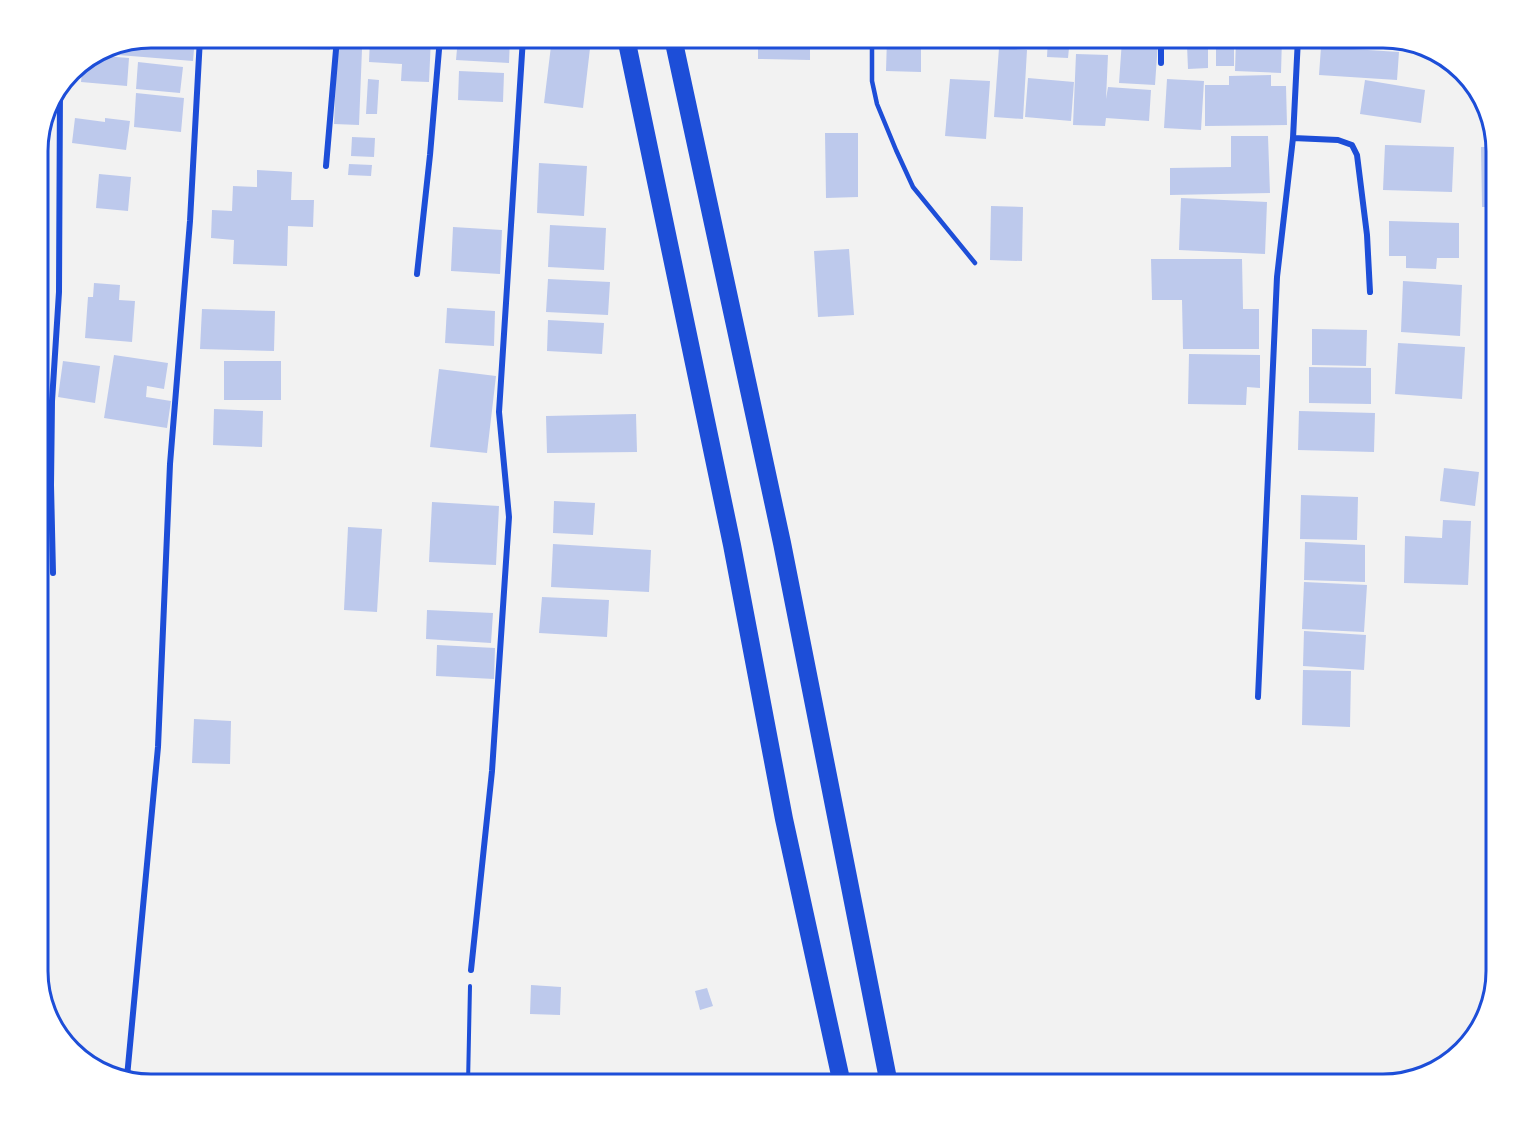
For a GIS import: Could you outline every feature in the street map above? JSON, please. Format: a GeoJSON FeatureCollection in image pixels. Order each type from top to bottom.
{"type":"FeatureCollection","features":[{"type":"Feature","properties":{"kind":"highway"},"geometry":{"type":"LineString","coordinates":[[628,48],[732,544],[784,819],[841,1074]]}},
{"type":"Feature","properties":{"kind":"highway"},"geometry":{"type":"LineString","coordinates":[[675,48],[782,543],[887,1074]]}},
{"type":"Feature","properties":{"kind":"street"},"geometry":{"type":"LineString","coordinates":[[128,1071],[158,747],[170,464],[190,221],[199,48]]}},
{"type":"Feature","properties":{"kind":"street"},"geometry":{"type":"LineString","coordinates":[[326,166],[336,48]]}},
{"type":"Feature","properties":{"kind":"street"},"geometry":{"type":"LineString","coordinates":[[417,274],[439,48]]}},
{"type":"Feature","properties":{"kind":"street"},"geometry":{"type":"LineString","coordinates":[[471,970],[492,771],[509,517],[499,412],[522,48]]}},
{"type":"Feature","properties":{"kind":"street"},"geometry":{"type":"LineString","coordinates":[[1161,48],[1161,63]]}},
{"type":"Feature","properties":{"kind":"street"},"geometry":{"type":"LineString","coordinates":[[1258,697],[1277,277],[1293,138],[1298,48]]}},
{"type":"Feature","properties":{"kind":"street"},"geometry":{"type":"LineString","coordinates":[[53,573],[52,401],[59,292],[60,103]]}},
{"type":"Feature","properties":{"kind":"street"},"geometry":{"type":"LineString","coordinates":[[1293,138],[1338,140],[1352,145],[1357,155],[1367,235],[1370,292]]}},
{"type":"Feature","properties":{"kind":"lane"},"geometry":{"type":"LineString","coordinates":[[872,48],[872,81],[877,105],[913,187],[975,263]]}},
{"type":"Feature","properties":{"kind":"path"},"geometry":{"type":"LineString","coordinates":[[468,1074],[471,970]]}},
{"type":"Feature","properties":{"kind":"building"},"geometry":{"type":"Polygon","coordinates":[[[151,48],[194,48],[193,61],[114,55],[151,48]]]}},
{"type":"Feature","properties":{"kind":"building"},"geometry":{"type":"Polygon","coordinates":[[[298,48],[330,48],[330,50],[298,48]]]}},
{"type":"Feature","properties":{"kind":"building"},"geometry":{"type":"Polygon","coordinates":[[[337,48],[362,49],[359,125],[334,124],[337,48]]]}},
{"type":"Feature","properties":{"kind":"building"},"geometry":{"type":"Polygon","coordinates":[[[370,48],[431,48],[429,82],[401,81],[402,64],[369,62],[370,48]]]}},
{"type":"Feature","properties":{"kind":"building"},"geometry":{"type":"Polygon","coordinates":[[[457,48],[510,48],[509,63],[456,60],[457,48]]]}},
{"type":"Feature","properties":{"kind":"building"},"geometry":{"type":"Polygon","coordinates":[[[551,48],[590,48],[583,108],[544,103],[551,48]]]}},
{"type":"Feature","properties":{"kind":"building"},"geometry":{"type":"Polygon","coordinates":[[[758,48],[810,48],[810,60],[758,59],[758,48]]]}},
{"type":"Feature","properties":{"kind":"building"},"geometry":{"type":"Polygon","coordinates":[[[887,48],[921,48],[921,72],[886,71],[887,48]]]}},
{"type":"Feature","properties":{"kind":"building"},"geometry":{"type":"Polygon","coordinates":[[[999,48],[1027,50],[1023,119],[994,117],[999,48]]]}},
{"type":"Feature","properties":{"kind":"building"},"geometry":{"type":"Polygon","coordinates":[[[1047,48],[1069,48],[1068,58],[1047,57],[1047,48]]]}},
{"type":"Feature","properties":{"kind":"building"},"geometry":{"type":"Polygon","coordinates":[[[1121,48],[1158,48],[1155,85],[1119,83],[1121,48]]]}},
{"type":"Feature","properties":{"kind":"building"},"geometry":{"type":"Polygon","coordinates":[[[1187,48],[1208,48],[1208,68],[1188,69],[1187,48]]]}},
{"type":"Feature","properties":{"kind":"building"},"geometry":{"type":"Polygon","coordinates":[[[1216,48],[1234,48],[1234,66],[1216,66],[1216,48]]]}},
{"type":"Feature","properties":{"kind":"building"},"geometry":{"type":"Polygon","coordinates":[[[1236,48],[1282,48],[1281,73],[1235,71],[1236,48]]]}},
{"type":"Feature","properties":{"kind":"building"},"geometry":{"type":"Polygon","coordinates":[[[1321,48],[1399,52],[1397,80],[1319,75],[1321,48]]]}},
{"type":"Feature","properties":{"kind":"building"},"geometry":{"type":"Polygon","coordinates":[[[1076,54],[1108,55],[1106,99],[1108,87],[1151,90],[1149,121],[1106,118],[1105,126],[1073,125],[1076,54]]]}},
{"type":"Feature","properties":{"kind":"building"},"geometry":{"type":"Polygon","coordinates":[[[110,57],[129,58],[127,86],[81,82],[82,74],[99,62],[110,57]]]}},
{"type":"Feature","properties":{"kind":"building"},"geometry":{"type":"Polygon","coordinates":[[[138,62],[183,67],[180,93],[136,89],[138,62]]]}},
{"type":"Feature","properties":{"kind":"building"},"geometry":{"type":"Polygon","coordinates":[[[459,71],[504,73],[503,102],[458,100],[459,71]]]}},
{"type":"Feature","properties":{"kind":"building"},"geometry":{"type":"Polygon","coordinates":[[[1271,75],[1271,86],[1286,86],[1287,125],[1205,126],[1205,85],[1229,85],[1229,76],[1271,75]]]}},
{"type":"Feature","properties":{"kind":"building"},"geometry":{"type":"Polygon","coordinates":[[[1028,78],[1074,82],[1071,121],[1025,117],[1028,78]]]}},
{"type":"Feature","properties":{"kind":"building"},"geometry":{"type":"Polygon","coordinates":[[[368,79],[379,80],[377,114],[366,114],[368,79]]]}},
{"type":"Feature","properties":{"kind":"building"},"geometry":{"type":"Polygon","coordinates":[[[950,79],[990,81],[986,139],[945,136],[950,79]]]}},
{"type":"Feature","properties":{"kind":"building"},"geometry":{"type":"Polygon","coordinates":[[[1167,79],[1204,81],[1201,130],[1164,128],[1167,79]]]}},
{"type":"Feature","properties":{"kind":"building"},"geometry":{"type":"Polygon","coordinates":[[[1365,80],[1425,90],[1421,123],[1360,114],[1365,80]]]}},
{"type":"Feature","properties":{"kind":"building"},"geometry":{"type":"Polygon","coordinates":[[[136,93],[184,98],[181,132],[134,127],[136,93]]]}},
{"type":"Feature","properties":{"kind":"building"},"geometry":{"type":"Polygon","coordinates":[[[75,118],[105,122],[105,118],[130,121],[126,150],[72,143],[75,118]]]}},
{"type":"Feature","properties":{"kind":"building"},"geometry":{"type":"Polygon","coordinates":[[[825,133],[858,133],[858,197],[826,198],[825,133]]]}},
{"type":"Feature","properties":{"kind":"building"},"geometry":{"type":"Polygon","coordinates":[[[1231,136],[1268,136],[1270,193],[1170,195],[1170,168],[1231,167],[1231,136]]]}},
{"type":"Feature","properties":{"kind":"building"},"geometry":{"type":"Polygon","coordinates":[[[352,137],[375,138],[374,157],[351,156],[352,137]]]}},
{"type":"Feature","properties":{"kind":"building"},"geometry":{"type":"Polygon","coordinates":[[[1385,145],[1454,147],[1452,192],[1383,190],[1385,145]]]}},
{"type":"Feature","properties":{"kind":"building"},"geometry":{"type":"Polygon","coordinates":[[[1481,147],[1486,147],[1486,207],[1482,207],[1481,147]]]}},
{"type":"Feature","properties":{"kind":"building"},"geometry":{"type":"Polygon","coordinates":[[[539,163],[587,166],[584,216],[537,213],[539,163]]]}},
{"type":"Feature","properties":{"kind":"building"},"geometry":{"type":"Polygon","coordinates":[[[349,164],[372,165],[371,176],[348,175],[349,164]]]}},
{"type":"Feature","properties":{"kind":"building"},"geometry":{"type":"Polygon","coordinates":[[[257,170],[292,172],[291,200],[314,200],[313,227],[288,226],[287,266],[233,264],[234,240],[211,238],[212,210],[232,211],[233,186],[257,187],[257,170]]]}},
{"type":"Feature","properties":{"kind":"building"},"geometry":{"type":"Polygon","coordinates":[[[99,174],[131,177],[128,211],[96,208],[99,174]]]}},
{"type":"Feature","properties":{"kind":"building"},"geometry":{"type":"Polygon","coordinates":[[[1181,198],[1267,202],[1265,254],[1179,250],[1181,198]]]}},
{"type":"Feature","properties":{"kind":"building"},"geometry":{"type":"Polygon","coordinates":[[[991,206],[1023,207],[1022,261],[990,260],[991,206]]]}},
{"type":"Feature","properties":{"kind":"building"},"geometry":{"type":"Polygon","coordinates":[[[1389,221],[1459,223],[1459,258],[1437,258],[1436,269],[1406,268],[1406,256],[1389,256],[1389,221]]]}},
{"type":"Feature","properties":{"kind":"building"},"geometry":{"type":"Polygon","coordinates":[[[550,225],[606,228],[604,270],[548,267],[550,225]]]}},
{"type":"Feature","properties":{"kind":"building"},"geometry":{"type":"Polygon","coordinates":[[[453,227],[502,230],[500,274],[451,271],[453,227]]]}},
{"type":"Feature","properties":{"kind":"building"},"geometry":{"type":"Polygon","coordinates":[[[849,249],[854,315],[818,317],[814,251],[849,249]]]}},
{"type":"Feature","properties":{"kind":"building"},"geometry":{"type":"Polygon","coordinates":[[[1151,259],[1242,259],[1243,309],[1259,309],[1259,349],[1183,349],[1182,300],[1152,300],[1151,259]]]}},
{"type":"Feature","properties":{"kind":"building"},"geometry":{"type":"Polygon","coordinates":[[[548,279],[610,282],[608,315],[546,312],[548,279]]]}},
{"type":"Feature","properties":{"kind":"building"},"geometry":{"type":"Polygon","coordinates":[[[1403,281],[1462,285],[1460,336],[1401,332],[1403,281]]]}},
{"type":"Feature","properties":{"kind":"building"},"geometry":{"type":"Polygon","coordinates":[[[94,283],[120,285],[119,300],[135,301],[132,342],[85,338],[88,297],[93,297],[94,283]]]}},
{"type":"Feature","properties":{"kind":"building"},"geometry":{"type":"Polygon","coordinates":[[[447,308],[495,311],[494,346],[445,343],[447,308]]]}},
{"type":"Feature","properties":{"kind":"building"},"geometry":{"type":"Polygon","coordinates":[[[202,309],[275,311],[274,351],[200,349],[202,309]]]}},
{"type":"Feature","properties":{"kind":"building"},"geometry":{"type":"Polygon","coordinates":[[[548,320],[604,323],[602,354],[547,351],[548,320]]]}},
{"type":"Feature","properties":{"kind":"building"},"geometry":{"type":"Polygon","coordinates":[[[1312,329],[1367,330],[1366,366],[1312,365],[1312,329]]]}},
{"type":"Feature","properties":{"kind":"building"},"geometry":{"type":"Polygon","coordinates":[[[1398,343],[1465,347],[1462,399],[1395,394],[1398,343]]]}},
{"type":"Feature","properties":{"kind":"building"},"geometry":{"type":"Polygon","coordinates":[[[1189,354],[1260,355],[1260,388],[1247,387],[1246,405],[1188,404],[1189,354]]]}},
{"type":"Feature","properties":{"kind":"building"},"geometry":{"type":"Polygon","coordinates":[[[114,355],[168,363],[164,389],[147,386],[146,397],[171,401],[167,428],[104,418],[114,355]]]}},
{"type":"Feature","properties":{"kind":"building"},"geometry":{"type":"Polygon","coordinates":[[[63,361],[100,366],[95,403],[58,397],[63,361]]]}},
{"type":"Feature","properties":{"kind":"building"},"geometry":{"type":"Polygon","coordinates":[[[224,361],[281,361],[281,400],[224,400],[224,361]]]}},
{"type":"Feature","properties":{"kind":"building"},"geometry":{"type":"Polygon","coordinates":[[[1309,367],[1371,368],[1371,404],[1309,403],[1309,367]]]}},
{"type":"Feature","properties":{"kind":"building"},"geometry":{"type":"Polygon","coordinates":[[[439,369],[496,376],[487,453],[430,447],[439,369]]]}},
{"type":"Feature","properties":{"kind":"building"},"geometry":{"type":"Polygon","coordinates":[[[214,409],[263,411],[262,447],[213,445],[214,409]]]}},
{"type":"Feature","properties":{"kind":"building"},"geometry":{"type":"Polygon","coordinates":[[[1299,411],[1375,413],[1374,452],[1298,450],[1299,411]]]}},
{"type":"Feature","properties":{"kind":"building"},"geometry":{"type":"Polygon","coordinates":[[[636,414],[637,452],[547,453],[546,416],[636,414]]]}},
{"type":"Feature","properties":{"kind":"building"},"geometry":{"type":"Polygon","coordinates":[[[1444,468],[1479,472],[1475,506],[1440,501],[1444,468]]]}},
{"type":"Feature","properties":{"kind":"building"},"geometry":{"type":"Polygon","coordinates":[[[1301,495],[1358,497],[1357,540],[1300,539],[1301,495]]]}},
{"type":"Feature","properties":{"kind":"building"},"geometry":{"type":"Polygon","coordinates":[[[554,501],[595,503],[593,535],[553,533],[554,501]]]}},
{"type":"Feature","properties":{"kind":"building"},"geometry":{"type":"Polygon","coordinates":[[[432,502],[499,506],[496,565],[429,562],[432,502]]]}},
{"type":"Feature","properties":{"kind":"building"},"geometry":{"type":"Polygon","coordinates":[[[1443,520],[1471,521],[1468,585],[1404,583],[1405,536],[1442,538],[1443,520]]]}},
{"type":"Feature","properties":{"kind":"building"},"geometry":{"type":"Polygon","coordinates":[[[348,527],[382,529],[377,612],[344,610],[348,527]]]}},
{"type":"Feature","properties":{"kind":"building"},"geometry":{"type":"Polygon","coordinates":[[[1305,542],[1365,545],[1365,582],[1304,580],[1305,542]]]}},
{"type":"Feature","properties":{"kind":"building"},"geometry":{"type":"Polygon","coordinates":[[[553,544],[651,550],[649,592],[551,587],[553,544]]]}},
{"type":"Feature","properties":{"kind":"building"},"geometry":{"type":"Polygon","coordinates":[[[1304,582],[1367,585],[1364,632],[1302,629],[1304,582]]]}},
{"type":"Feature","properties":{"kind":"building"},"geometry":{"type":"Polygon","coordinates":[[[542,597],[609,600],[607,637],[539,633],[542,597]]]}},
{"type":"Feature","properties":{"kind":"building"},"geometry":{"type":"Polygon","coordinates":[[[427,610],[493,613],[491,643],[426,639],[427,610]]]}},
{"type":"Feature","properties":{"kind":"building"},"geometry":{"type":"Polygon","coordinates":[[[1304,631],[1366,635],[1364,670],[1303,666],[1304,631]]]}},
{"type":"Feature","properties":{"kind":"building"},"geometry":{"type":"Polygon","coordinates":[[[437,645],[495,648],[494,679],[436,676],[437,645]]]}},
{"type":"Feature","properties":{"kind":"building"},"geometry":{"type":"Polygon","coordinates":[[[1303,670],[1351,671],[1350,727],[1302,725],[1303,670]]]}},
{"type":"Feature","properties":{"kind":"building"},"geometry":{"type":"Polygon","coordinates":[[[194,719],[231,721],[230,764],[192,763],[194,719]]]}},
{"type":"Feature","properties":{"kind":"building"},"geometry":{"type":"Polygon","coordinates":[[[531,985],[561,987],[560,1015],[530,1014],[531,985]]]}},
{"type":"Feature","properties":{"kind":"building"},"geometry":{"type":"Polygon","coordinates":[[[707,988],[713,1006],[700,1010],[695,991],[707,988]]]}}]}
